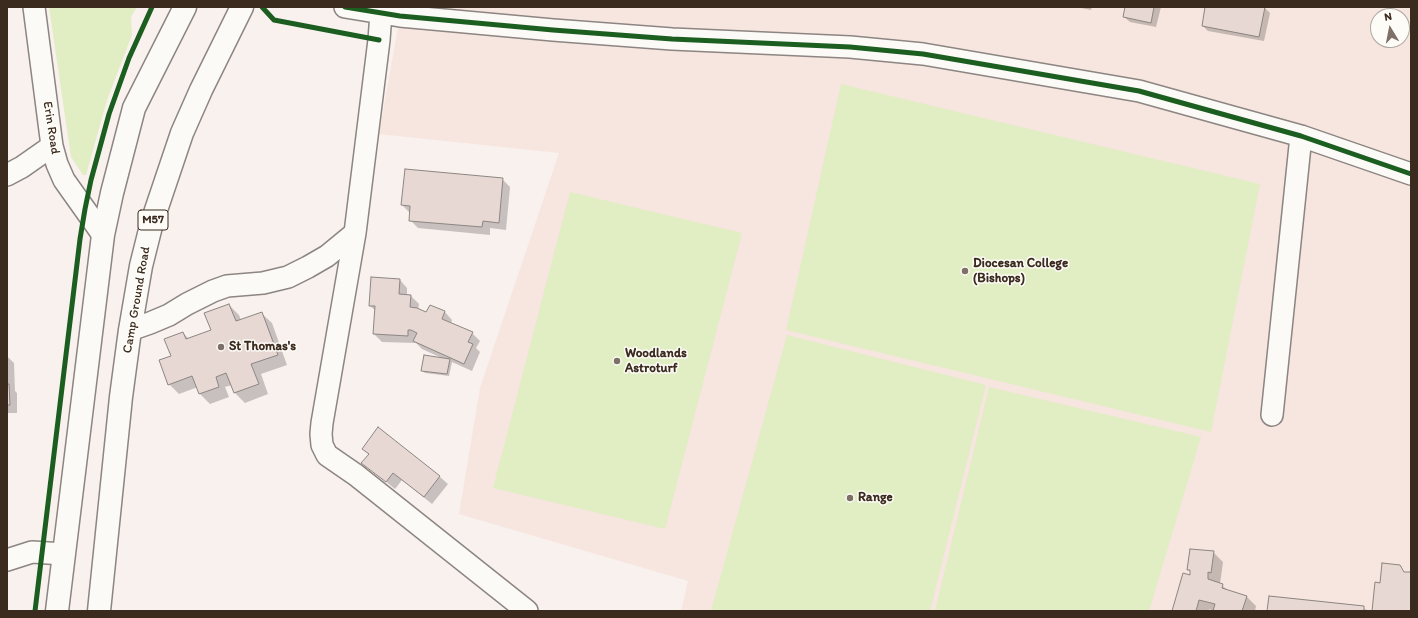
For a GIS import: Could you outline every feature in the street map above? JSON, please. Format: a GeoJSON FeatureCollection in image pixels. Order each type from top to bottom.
{"type":"FeatureCollection","features":[{"type":"Feature","properties":{"kind":"main road"},"geometry":{"type":"LineString","coordinates":[[57,611],[103,235],[112,193],[134,108],[185,7]]}},
{"type":"Feature","properties":{"kind":"main road","name":"Camp Ground Road"},"geometry":{"type":"LineString","coordinates":[[99,611],[115,447],[130,330],[141,266],[152,222],[179,140],[201,90],[242,7]]}},
{"type":"Feature","properties":{"kind":"street","name":"Erin Road"},"geometry":{"type":"LineString","coordinates":[[34,7],[52,146],[57,164],[64,180],[103,235]]}},
{"type":"Feature","properties":{"kind":"street"},"geometry":{"type":"LineString","coordinates":[[345,7],[381,14],[553,30],[672,39],[850,47],[923,54],[1139,91],[1301,136],[1411,174]]}},
{"type":"Feature","properties":{"kind":"street"},"geometry":{"type":"LineString","coordinates":[[381,14],[355,233],[322,423],[322,445],[327,455],[356,475],[527,611]]}},
{"type":"Feature","properties":{"kind":"street"},"geometry":{"type":"LineString","coordinates":[[1272,415],[1301,136]]}},
{"type":"Feature","properties":{"kind":"street"},"geometry":{"type":"LineString","coordinates":[[7,175],[22,167],[52,146]]}},
{"type":"Feature","properties":{"kind":"street"},"geometry":{"type":"LineString","coordinates":[[130,330],[150,324],[213,291],[227,286],[263,283],[288,277],[327,256],[355,233]]}},
{"type":"Feature","properties":{"kind":"street"},"geometry":{"type":"LineString","coordinates":[[7,560],[32,552],[64,554]]}},
{"type":"Feature","properties":{"kind":"shaded area","name":"Diocesan College (Bishops)"},"geometry":{"type":"Polygon","coordinates":[[[354,7],[1411,7],[1411,611],[681,611],[688,581],[459,514],[480,388],[559,153],[379,134],[400,16],[354,7]]]}},
{"type":"Feature","properties":{"kind":"green space"},"geometry":{"type":"Polygon","coordinates":[[[49,7],[137,7],[131,17],[132,35],[107,100],[86,175],[83,175],[71,157],[49,7]]]}},
{"type":"Feature","properties":{"kind":"green space"},"geometry":{"type":"Polygon","coordinates":[[[841,84],[1260,184],[1211,432],[786,330],[841,84]]]}},
{"type":"Feature","properties":{"kind":"green space","name":"Woodlands Astroturf"},"geometry":{"type":"Polygon","coordinates":[[[570,192],[742,233],[665,529],[493,488],[570,192]]]}},
{"type":"Feature","properties":{"kind":"green space","name":"Range"},"geometry":{"type":"Polygon","coordinates":[[[787,335],[986,385],[930,611],[711,611],[787,335]]]}},
{"type":"Feature","properties":{"kind":"green space"},"geometry":{"type":"Polygon","coordinates":[[[989,387],[1201,437],[1149,611],[935,611],[989,387]]]}},
{"type":"Feature","properties":{"kind":"building"},"geometry":{"type":"Polygon","coordinates":[[[1125,7],[1154,7],[1151,23],[1123,17],[1125,7]]]}},
{"type":"Feature","properties":{"kind":"building"},"geometry":{"type":"Polygon","coordinates":[[[1205,7],[1265,7],[1259,37],[1202,26],[1205,7]]]}},
{"type":"Feature","properties":{"kind":"building"},"geometry":{"type":"Polygon","coordinates":[[[405,169],[503,178],[499,223],[483,221],[482,227],[409,221],[410,206],[401,205],[405,169]]]}},
{"type":"Feature","properties":{"kind":"building"},"geometry":{"type":"Polygon","coordinates":[[[371,277],[400,279],[399,294],[411,295],[410,307],[426,312],[430,305],[445,311],[442,319],[473,332],[468,342],[473,344],[464,364],[413,341],[417,333],[411,330],[408,330],[408,336],[373,334],[375,306],[369,306],[371,277]]]}},
{"type":"Feature","properties":{"kind":"building","name":"St Thomas's"},"geometry":{"type":"Polygon","coordinates":[[[229,304],[236,321],[262,312],[278,355],[251,364],[259,384],[234,393],[226,373],[216,377],[219,387],[199,394],[192,376],[168,385],[159,360],[171,356],[164,339],[183,332],[186,339],[211,330],[204,313],[229,304]]]}},
{"type":"Feature","properties":{"kind":"building"},"geometry":{"type":"Polygon","coordinates":[[[424,355],[450,359],[447,374],[421,371],[424,355]]]}},
{"type":"Feature","properties":{"kind":"building"},"geometry":{"type":"Polygon","coordinates":[[[7,384],[9,384],[10,405],[7,405],[7,384]]]}},
{"type":"Feature","properties":{"kind":"building"},"geometry":{"type":"Polygon","coordinates":[[[378,427],[440,476],[424,497],[393,473],[386,482],[361,463],[369,454],[362,449],[378,427]]]}},
{"type":"Feature","properties":{"kind":"building"},"geometry":{"type":"Polygon","coordinates":[[[1190,549],[1214,551],[1211,573],[1208,572],[1208,579],[1223,584],[1222,588],[1247,596],[1242,611],[1213,611],[1215,604],[1199,600],[1196,611],[1172,611],[1183,573],[1190,575],[1190,570],[1187,570],[1190,549]]]}},
{"type":"Feature","properties":{"kind":"building"},"geometry":{"type":"Polygon","coordinates":[[[1382,563],[1400,565],[1404,572],[1411,572],[1411,611],[1372,611],[1375,582],[1380,583],[1382,563]]]}},
{"type":"Feature","properties":{"kind":"building"},"geometry":{"type":"Polygon","coordinates":[[[1269,596],[1364,606],[1364,610],[1371,611],[1267,611],[1269,596]]]}},
{"type":"Feature","properties":{"kind":"cycle path"},"geometry":{"type":"LineString","coordinates":[[35,611],[80,239],[85,209],[91,180],[109,114],[129,58],[152,7]]}},
{"type":"Feature","properties":{"kind":"cycle path"},"geometry":{"type":"LineString","coordinates":[[262,7],[274,20],[379,40]]}},
{"type":"Feature","properties":{"kind":"cycle path"},"geometry":{"type":"LineString","coordinates":[[345,7],[400,16],[553,30],[672,39],[850,47],[923,54],[1139,91],[1301,136],[1411,174]]}},
{"type":"Feature","properties":{"kind":"place","name":"Diocesan College (Bishops)"},"geometry":{"type":"Point","coordinates":[965,271]}},
{"type":"Feature","properties":{"kind":"place","name":"St Thomas's"},"geometry":{"type":"Point","coordinates":[221,347]}},
{"type":"Feature","properties":{"kind":"place","name":"Woodlands Astroturf"},"geometry":{"type":"Point","coordinates":[617,361]}},
{"type":"Feature","properties":{"kind":"place","name":"Range"},"geometry":{"type":"Point","coordinates":[850,498]}}]}
